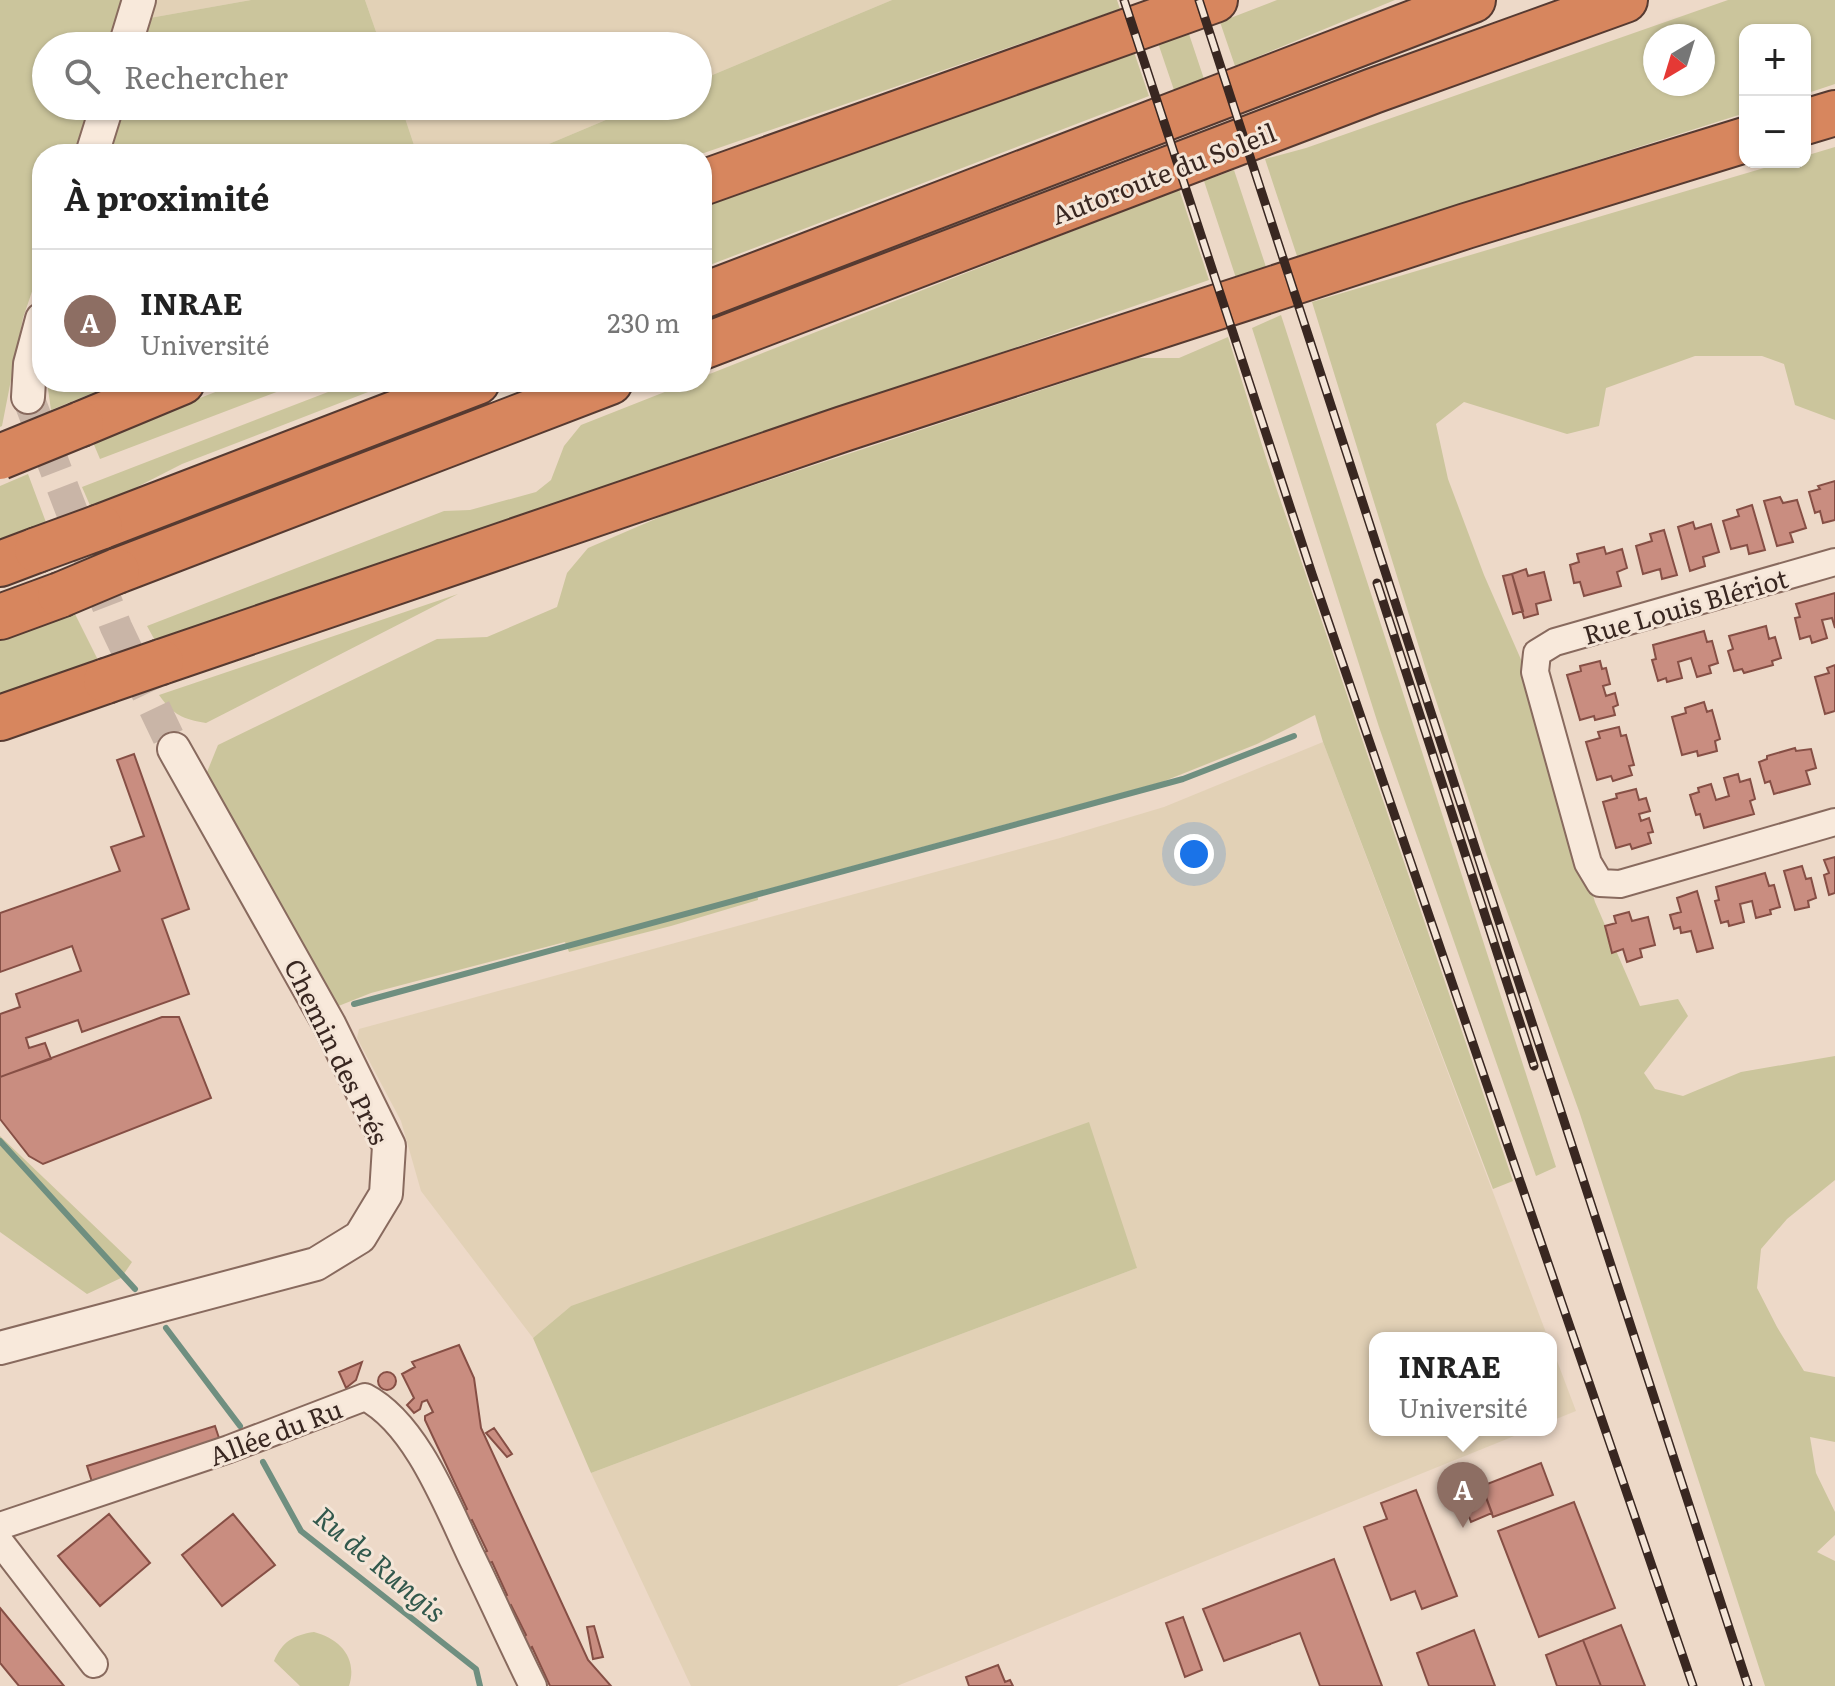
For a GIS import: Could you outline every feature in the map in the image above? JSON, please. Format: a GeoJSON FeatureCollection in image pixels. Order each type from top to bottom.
{"type":"FeatureCollection","features":[{"type":"Feature","properties":{"kind":"highway"},"geometry":{"type":"LineString","coordinates":[[712,179],[1215,0]]}},
{"type":"Feature","properties":{"kind":"highway","name":"Autoroute du Soleil"},"geometry":{"type":"LineString","coordinates":[[712,292],[1473,0]]}},
{"type":"Feature","properties":{"kind":"highway","name":"Autoroute du Soleil"},"geometry":{"type":"LineString","coordinates":[[712,343],[1373,91],[1625,0]]}},
{"type":"Feature","properties":{"kind":"highway"},"geometry":{"type":"LineString","coordinates":[[1811,120],[1835,113]]}},
{"type":"Feature","properties":{"kind":"highway"},"geometry":{"type":"LineString","coordinates":[[0,718],[843,429],[1466,226],[1739,142]]}},
{"type":"Feature","properties":{"kind":"highway"},"geometry":{"type":"LineString","coordinates":[[0,457],[158,392]]}},
{"type":"Feature","properties":{"kind":"highway"},"geometry":{"type":"LineString","coordinates":[[19,557],[451,392]]}},
{"type":"Feature","properties":{"kind":"highway"},"geometry":{"type":"LineString","coordinates":[[0,617],[584,392]]}},
{"type":"Feature","properties":{"kind":"street"},"geometry":{"type":"LineString","coordinates":[[95,144],[103,120]]}},
{"type":"Feature","properties":{"kind":"street"},"geometry":{"type":"LineString","coordinates":[[28,397],[32,356]]}},
{"type":"Feature","properties":{"kind":"street","name":"Rue Louis Blériot"},"geometry":{"type":"LineString","coordinates":[[1835,562],[1555,642],[1537,653],[1535,672],[1588,863],[1600,883],[1620,884],[1835,822]]}},
{"type":"Feature","properties":{"kind":"street","name":"Chemin des Prés"},"geometry":{"type":"LineString","coordinates":[[0,1348],[316,1264],[360,1237],[386,1194],[389,1146],[329,1024],[174,749]]}},
{"type":"Feature","properties":{"kind":"street","name":"Allée du Ru"},"geometry":{"type":"LineString","coordinates":[[0,1526],[229,1449],[365,1397],[378,1403],[399,1426],[426,1465],[533,1686]]}},
{"type":"Feature","properties":{"kind":"street"},"geometry":{"type":"LineString","coordinates":[[0,1542],[94,1664]]}},
{"type":"Feature","properties":{"kind":"shaded area"},"geometry":{"type":"Polygon","coordinates":[[[0,0],[132,0],[121,32],[32,32],[32,120],[90,120],[82,144],[32,144],[32,291],[23,318],[0,427],[0,0]]]}},
{"type":"Feature","properties":{"kind":"shaded area"},"geometry":{"type":"Polygon","coordinates":[[[151,0],[251,0],[144,19],[151,0]]]}},
{"type":"Feature","properties":{"kind":"shaded area"},"geometry":{"type":"Polygon","coordinates":[[[251,0],[365,0],[376,32],[142,32],[144,19],[251,0]]]}},
{"type":"Feature","properties":{"kind":"shaded area"},"geometry":{"type":"Polygon","coordinates":[[[365,0],[892,0],[712,75],[712,32],[376,32],[365,0]]]}},
{"type":"Feature","properties":{"kind":"shaded area"},"geometry":{"type":"Polygon","coordinates":[[[892,0],[1117,0],[1120,9],[712,150],[712,144],[549,144],[606,120],[712,120],[712,75],[892,0]]]}},
{"type":"Feature","properties":{"kind":"shaded area"},"geometry":{"type":"Polygon","coordinates":[[[1277,0],[1395,0],[1235,66],[1220,22],[1277,0]]]}},
{"type":"Feature","properties":{"kind":"shaded area"},"geometry":{"type":"Polygon","coordinates":[[[1728,0],[1835,0],[1835,84],[1811,92],[1811,24],[1739,24],[1739,115],[1297,256],[1265,159],[1306,148],[1643,30],[1643,96],[1715,96],[1715,24],[1660,24],[1728,0]]]}},
{"type":"Feature","properties":{"kind":"shaded area"},"geometry":{"type":"Polygon","coordinates":[[[1189,34],[1204,79],[1174,90],[1158,43],[1189,34]]]}},
{"type":"Feature","properties":{"kind":"shaded area"},"geometry":{"type":"Polygon","coordinates":[[[1134,52],[1149,96],[712,264],[712,204],[1134,52]]]}},
{"type":"Feature","properties":{"kind":"shaded area"},"geometry":{"type":"Polygon","coordinates":[[[118,120],[406,120],[414,144],[112,144],[118,120]]]}},
{"type":"Feature","properties":{"kind":"shaded area"},"geometry":{"type":"Polygon","coordinates":[[[406,120],[606,120],[549,144],[414,144],[406,120]]]}},
{"type":"Feature","properties":{"kind":"shaded area"},"geometry":{"type":"Polygon","coordinates":[[[1835,147],[1835,420],[1795,405],[1784,364],[1762,356],[1695,356],[1606,388],[1599,426],[1567,434],[1464,402],[1436,424],[1448,479],[1484,575],[1526,671],[1595,902],[1640,1006],[1678,999],[1688,1016],[1644,1073],[1655,1089],[1683,1096],[1741,1072],[1835,1056],[1835,1180],[1787,1219],[1761,1249],[1757,1288],[1804,1371],[1835,1377],[1835,1442],[1810,1437],[1816,1473],[1835,1512],[1835,1535],[1817,1552],[1835,1561],[1835,1686],[1765,1686],[1579,1111],[1487,856],[1427,673],[1312,302],[1764,168],[1811,168],[1811,154],[1835,147]]]}},
{"type":"Feature","properties":{"kind":"shaded area"},"geometry":{"type":"Polygon","coordinates":[[[1234,170],[1267,270],[1236,278],[1204,181],[1234,170]]]}},
{"type":"Feature","properties":{"kind":"shaded area"},"geometry":{"type":"Polygon","coordinates":[[[1179,189],[1209,280],[158,646],[147,626],[444,511],[470,510],[536,492],[551,480],[564,446],[581,425],[665,392],[712,392],[712,373],[1179,189]]]}},
{"type":"Feature","properties":{"kind":"shaded area"},"geometry":{"type":"Polygon","coordinates":[[[1281,315],[1556,1167],[1536,1176],[1379,727],[1252,328],[1281,315]]]}},
{"type":"Feature","properties":{"kind":"shaded area"},"geometry":{"type":"Polygon","coordinates":[[[1228,337],[1267,461],[1513,1181],[1493,1189],[1315,715],[1257,744],[1162,782],[757,892],[758,900],[671,926],[569,952],[565,942],[371,993],[336,1007],[205,777],[218,745],[437,639],[487,637],[557,607],[567,573],[588,548],[667,514],[1138,358],[1179,358],[1228,337]]]}},
{"type":"Feature","properties":{"kind":"shaded area"},"geometry":{"type":"Polygon","coordinates":[[[48,392],[95,392],[51,410],[48,392]]]}},
{"type":"Feature","properties":{"kind":"shaded area"},"geometry":{"type":"Polygon","coordinates":[[[215,392],[277,392],[100,459],[92,440],[215,392]]]}},
{"type":"Feature","properties":{"kind":"shaded area"},"geometry":{"type":"Polygon","coordinates":[[[328,392],[368,392],[182,464],[92,510],[82,487],[328,392]]]}},
{"type":"Feature","properties":{"kind":"shaded area"},"geometry":{"type":"Polygon","coordinates":[[[28,474],[47,525],[0,542],[0,486],[28,474]]]}},
{"type":"Feature","properties":{"kind":"shaded area"},"geometry":{"type":"Polygon","coordinates":[[[458,594],[206,723],[179,715],[159,695],[458,594]]]}},
{"type":"Feature","properties":{"kind":"shaded area"},"geometry":{"type":"Polygon","coordinates":[[[73,610],[98,660],[0,694],[0,639],[73,610]]]}},
{"type":"Feature","properties":{"kind":"shaded area"},"geometry":{"type":"Polygon","coordinates":[[[1323,742],[1546,1332],[1369,1332],[1369,1436],[1514,1436],[897,1686],[691,1686],[591,1473],[1137,1268],[571,1306],[533,1338],[421,1191],[401,1121],[357,1038],[359,1029],[1164,807],[1323,742]]]}},
{"type":"Feature","properties":{"kind":"shaded area"},"geometry":{"type":"Polygon","coordinates":[[[1089,1122],[1137,1268],[591,1473],[533,1338],[571,1306],[1089,1122]]]}},
{"type":"Feature","properties":{"kind":"shaded area"},"geometry":{"type":"Polygon","coordinates":[[[0,1136],[132,1262],[121,1278],[87,1294],[0,1232],[0,1136]]]}},
{"type":"Feature","properties":{"kind":"shaded area"},"geometry":{"type":"Polygon","coordinates":[[[1557,1361],[1576,1411],[1557,1419],[1557,1361]]]}},
{"type":"Feature","properties":{"kind":"shaded area"},"geometry":{"type":"Polygon","coordinates":[[[314,1632],[332,1639],[345,1651],[351,1667],[349,1686],[300,1686],[274,1661],[289,1640],[314,1632]]]}},
{"type":"Feature","properties":{"kind":"building"},"geometry":{"type":"Polygon","coordinates":[[[1835,481],[1835,520],[1823,523],[1820,511],[1815,513],[1809,492],[1835,481]]]}},
{"type":"Feature","properties":{"kind":"building"},"geometry":{"type":"Polygon","coordinates":[[[1780,497],[1783,503],[1797,500],[1806,528],[1790,533],[1793,542],[1777,546],[1764,501],[1780,497]]]}},
{"type":"Feature","properties":{"kind":"building"},"geometry":{"type":"Polygon","coordinates":[[[1752,505],[1765,550],[1749,554],[1747,545],[1731,549],[1723,521],[1739,516],[1737,510],[1752,505]]]}},
{"type":"Feature","properties":{"kind":"building"},"geometry":{"type":"Polygon","coordinates":[[[1693,522],[1695,529],[1711,524],[1719,552],[1703,557],[1705,566],[1690,571],[1678,527],[1693,522]]]}},
{"type":"Feature","properties":{"kind":"building"},"geometry":{"type":"Polygon","coordinates":[[[1664,530],[1677,575],[1662,579],[1660,569],[1643,574],[1636,546],[1652,541],[1650,534],[1664,530]]]}},
{"type":"Feature","properties":{"kind":"building"},"geometry":{"type":"Polygon","coordinates":[[[1604,547],[1606,554],[1622,549],[1627,568],[1617,572],[1621,586],[1584,596],[1580,582],[1574,583],[1570,565],[1579,562],[1577,554],[1604,547]]]}},
{"type":"Feature","properties":{"kind":"building"},"geometry":{"type":"Polygon","coordinates":[[[1526,569],[1528,576],[1544,572],[1551,600],[1536,604],[1538,614],[1524,618],[1512,574],[1526,569]]]}},
{"type":"Feature","properties":{"kind":"building"},"geometry":{"type":"Polygon","coordinates":[[[1512,574],[1523,611],[1513,614],[1503,576],[1512,574]]]}},
{"type":"Feature","properties":{"kind":"building"},"geometry":{"type":"Polygon","coordinates":[[[1835,593],[1835,628],[1832,618],[1822,620],[1827,638],[1812,643],[1810,636],[1800,639],[1795,618],[1800,617],[1796,604],[1835,593]]]}},
{"type":"Feature","properties":{"kind":"building"},"geometry":{"type":"Polygon","coordinates":[[[1766,626],[1769,639],[1775,637],[1781,658],[1772,661],[1773,665],[1744,673],[1742,669],[1734,671],[1728,651],[1733,649],[1729,636],[1766,626]]]}},
{"type":"Feature","properties":{"kind":"building"},"geometry":{"type":"Polygon","coordinates":[[[1704,631],[1707,642],[1712,641],[1718,663],[1709,666],[1711,673],[1697,677],[1691,658],[1678,662],[1682,678],[1658,681],[1652,660],[1656,659],[1653,645],[1704,631]]]}},
{"type":"Feature","properties":{"kind":"building"},"geometry":{"type":"Polygon","coordinates":[[[1600,661],[1602,669],[1606,668],[1610,684],[1603,686],[1606,696],[1615,693],[1618,705],[1613,707],[1615,715],[1580,720],[1567,675],[1581,671],[1580,666],[1600,661]]]}},
{"type":"Feature","properties":{"kind":"building"},"geometry":{"type":"Polygon","coordinates":[[[1835,665],[1835,711],[1825,714],[1815,677],[1829,673],[1827,668],[1835,665]]]}},
{"type":"Feature","properties":{"kind":"building"},"geometry":{"type":"Polygon","coordinates":[[[1704,702],[1707,712],[1712,710],[1720,739],[1715,741],[1717,751],[1698,756],[1697,751],[1682,755],[1672,717],[1686,713],[1685,708],[1704,702]]]}},
{"type":"Feature","properties":{"kind":"building"},"geometry":{"type":"Polygon","coordinates":[[[1619,727],[1621,736],[1626,735],[1634,765],[1629,766],[1632,775],[1613,781],[1611,776],[1597,780],[1586,742],[1600,738],[1598,732],[1619,727]]]}},
{"type":"Feature","properties":{"kind":"building"},"geometry":{"type":"Polygon","coordinates":[[[1795,748],[1796,751],[1811,749],[1816,768],[1806,771],[1810,784],[1774,794],[1770,781],[1765,783],[1759,762],[1767,756],[1795,748]]]}},
{"type":"Feature","properties":{"kind":"building"},"geometry":{"type":"Polygon","coordinates":[[[134,754],[189,909],[162,919],[189,994],[82,1032],[78,1020],[26,1038],[29,1048],[45,1043],[51,1059],[0,1077],[0,1014],[20,1007],[16,994],[81,971],[72,946],[0,972],[0,913],[120,871],[111,847],[144,836],[117,760],[134,754]]]}},
{"type":"Feature","properties":{"kind":"building"},"geometry":{"type":"Polygon","coordinates":[[[1738,774],[1740,782],[1750,779],[1755,799],[1750,801],[1754,814],[1704,828],[1690,795],[1699,792],[1698,788],[1711,784],[1716,800],[1729,796],[1724,778],[1738,774]]]}},
{"type":"Feature","properties":{"kind":"building"},"geometry":{"type":"Polygon","coordinates":[[[1636,789],[1639,800],[1646,798],[1650,811],[1639,814],[1641,821],[1649,818],[1653,832],[1648,833],[1651,843],[1632,849],[1630,844],[1616,848],[1603,802],[1617,798],[1616,794],[1636,789]]]}},
{"type":"Feature","properties":{"kind":"building"},"geometry":{"type":"Polygon","coordinates":[[[1835,857],[1835,893],[1829,895],[1824,875],[1829,873],[1824,860],[1835,857]]]}},
{"type":"Feature","properties":{"kind":"building"},"geometry":{"type":"Polygon","coordinates":[[[1802,866],[1806,879],[1811,878],[1816,898],[1808,901],[1809,907],[1795,910],[1784,871],[1802,866]]]}},
{"type":"Feature","properties":{"kind":"building"},"geometry":{"type":"Polygon","coordinates":[[[1765,873],[1769,886],[1774,885],[1780,907],[1770,910],[1771,914],[1756,918],[1752,901],[1740,904],[1744,922],[1729,926],[1728,921],[1721,923],[1715,901],[1719,900],[1716,887],[1765,873]]]}},
{"type":"Feature","properties":{"kind":"building"},"geometry":{"type":"Polygon","coordinates":[[[1697,891],[1713,948],[1697,952],[1691,931],[1681,933],[1680,927],[1674,929],[1670,915],[1681,912],[1677,898],[1697,891]]]}},
{"type":"Feature","properties":{"kind":"building"},"geometry":{"type":"Polygon","coordinates":[[[1629,912],[1632,921],[1648,917],[1655,945],[1640,949],[1642,957],[1627,962],[1623,949],[1612,953],[1605,926],[1616,923],[1614,916],[1629,912]]]}},
{"type":"Feature","properties":{"kind":"building"},"geometry":{"type":"Polygon","coordinates":[[[162,1017],[179,1017],[211,1098],[43,1164],[29,1156],[0,1119],[0,1077],[162,1017]]]}},
{"type":"Feature","properties":{"kind":"building"},"geometry":{"type":"Polygon","coordinates":[[[459,1345],[474,1378],[481,1428],[588,1660],[611,1686],[550,1686],[532,1647],[527,1650],[522,1638],[526,1635],[511,1605],[507,1607],[502,1597],[507,1595],[492,1562],[487,1564],[482,1553],[487,1551],[472,1520],[466,1523],[462,1511],[467,1509],[425,1420],[425,1416],[433,1412],[427,1400],[414,1413],[407,1405],[414,1398],[402,1374],[415,1367],[412,1362],[459,1345]]]}},
{"type":"Feature","properties":{"kind":"building"},"geometry":{"type":"Polygon","coordinates":[[[362,1362],[356,1380],[346,1388],[339,1372],[362,1362]]]}},
{"type":"Feature","properties":{"kind":"building"},"geometry":{"type":"Polygon","coordinates":[[[387,1372],[396,1381],[387,1390],[378,1381],[387,1372]]]}},
{"type":"Feature","properties":{"kind":"building"},"geometry":{"type":"Polygon","coordinates":[[[215,1426],[220,1441],[92,1482],[87,1466],[215,1426]]]}},
{"type":"Feature","properties":{"kind":"building"},"geometry":{"type":"Polygon","coordinates":[[[494,1428],[512,1454],[507,1457],[486,1433],[494,1428]]]}},
{"type":"Feature","properties":{"kind":"building"},"geometry":{"type":"Polygon","coordinates":[[[1541,1463],[1553,1495],[1493,1517],[1482,1486],[1541,1463]]]}},
{"type":"Feature","properties":{"kind":"building"},"geometry":{"type":"Polygon","coordinates":[[[1483,1489],[1492,1513],[1471,1522],[1462,1498],[1483,1489]]]}},
{"type":"Feature","properties":{"kind":"building"},"geometry":{"type":"Polygon","coordinates":[[[1416,1490],[1457,1596],[1422,1609],[1415,1591],[1391,1600],[1364,1527],[1387,1519],[1381,1503],[1416,1490]]]}},
{"type":"Feature","properties":{"kind":"building"},"geometry":{"type":"Polygon","coordinates":[[[1574,1502],[1615,1608],[1539,1637],[1498,1531],[1574,1502]]]}},
{"type":"Feature","properties":{"kind":"building"},"geometry":{"type":"Polygon","coordinates":[[[109,1514],[150,1563],[100,1606],[58,1556],[109,1514]]]}},
{"type":"Feature","properties":{"kind":"building"},"geometry":{"type":"Polygon","coordinates":[[[233,1514],[275,1565],[222,1606],[182,1555],[233,1514]]]}},
{"type":"Feature","properties":{"kind":"building"},"geometry":{"type":"Polygon","coordinates":[[[1334,1559],[1382,1686],[1320,1686],[1300,1633],[1224,1661],[1203,1609],[1334,1559]]]}},
{"type":"Feature","properties":{"kind":"building"},"geometry":{"type":"Polygon","coordinates":[[[0,1608],[64,1686],[19,1686],[0,1663],[0,1608]]]}},
{"type":"Feature","properties":{"kind":"building"},"geometry":{"type":"Polygon","coordinates":[[[1183,1617],[1202,1670],[1185,1677],[1166,1623],[1183,1617]]]}},
{"type":"Feature","properties":{"kind":"building"},"geometry":{"type":"Polygon","coordinates":[[[1621,1625],[1645,1686],[1601,1686],[1583,1640],[1621,1625]]]}},
{"type":"Feature","properties":{"kind":"building"},"geometry":{"type":"Polygon","coordinates":[[[594,1626],[603,1657],[593,1659],[587,1627],[594,1626]]]}},
{"type":"Feature","properties":{"kind":"building"},"geometry":{"type":"Polygon","coordinates":[[[1474,1630],[1495,1686],[1429,1686],[1417,1653],[1474,1630]]]}},
{"type":"Feature","properties":{"kind":"building"},"geometry":{"type":"Polygon","coordinates":[[[1583,1640],[1601,1686],[1557,1686],[1546,1655],[1583,1640]]]}},
{"type":"Feature","properties":{"kind":"building"},"geometry":{"type":"Polygon","coordinates":[[[998,1665],[1005,1682],[1010,1680],[1013,1686],[969,1686],[966,1677],[998,1665]]]}},
{"type":"Feature","properties":{"kind":"waterway"},"geometry":{"type":"LineString","coordinates":[[354,1004],[1183,779],[1294,736]]}},
{"type":"Feature","properties":{"kind":"waterway","name":"Ru de Rungis"},"geometry":{"type":"LineString","coordinates":[[0,1141],[135,1289]]}},
{"type":"Feature","properties":{"kind":"waterway","name":"Ru de Rungis"},"geometry":{"type":"LineString","coordinates":[[166,1328],[240,1426]]}},
{"type":"Feature","properties":{"kind":"waterway","name":"Ru de Rungis"},"geometry":{"type":"LineString","coordinates":[[263,1462],[301,1531],[476,1669],[480,1686]]}},
{"type":"Feature","properties":{"kind":"tunnel"},"geometry":{"type":"LineString","coordinates":[[28,397],[116,627],[174,749]]}},
{"type":"Feature","properties":{"kind":"railway"},"geometry":{"type":"LineString","coordinates":[[1124,0],[1312,574],[1693,1686]]}},
{"type":"Feature","properties":{"kind":"railway"},"geometry":{"type":"LineString","coordinates":[[1199,0],[1748,1686]]}},
{"type":"Feature","properties":{"kind":"railway"},"geometry":{"type":"LineString","coordinates":[[1377,583],[1534,1066]]}},
{"type":"Feature","properties":{"kind":"place","name":"INRAE"},"geometry":{"type":"Point","coordinates":[1463,1528]}}]}
